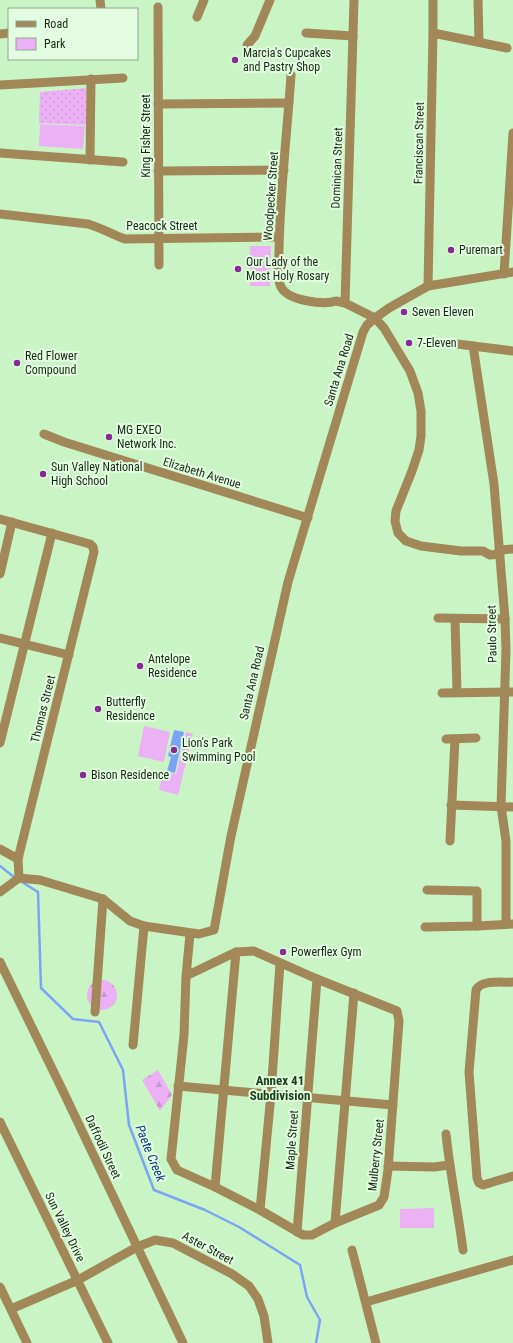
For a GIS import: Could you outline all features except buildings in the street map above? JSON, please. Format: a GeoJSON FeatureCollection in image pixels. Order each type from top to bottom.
{"type":"FeatureCollection","features":[{"type":"Feature","properties":{"kind":"street"},"geometry":{"type":"LineString","coordinates":[[197,16],[204,0]]}},
{"type":"Feature","properties":{"kind":"street"},"geometry":{"type":"LineString","coordinates":[[247,46],[255,36],[270,0]]}},
{"type":"Feature","properties":{"kind":"street","name":"Dominican Street"},"geometry":{"type":"LineString","coordinates":[[340,303],[354,0]]}},
{"type":"Feature","properties":{"kind":"street","name":"Franciscan Street"},"geometry":{"type":"LineString","coordinates":[[428,286],[433,33],[432,0]]}},
{"type":"Feature","properties":{"kind":"street"},"geometry":{"type":"LineString","coordinates":[[478,0],[479,42]]}},
{"type":"Feature","properties":{"kind":"street","name":"King Fisher Street"},"geometry":{"type":"LineString","coordinates":[[158,7],[159,265]]}},
{"type":"Feature","properties":{"kind":"street"},"geometry":{"type":"LineString","coordinates":[[306,33],[353,36]]}},
{"type":"Feature","properties":{"kind":"street"},"geometry":{"type":"LineString","coordinates":[[433,33],[507,48]]}},
{"type":"Feature","properties":{"kind":"street","name":"Woodpecker Street"},"geometry":{"type":"LineString","coordinates":[[291,75],[279,237],[279,280],[284,292],[288,295],[305,300],[340,303]]}},
{"type":"Feature","properties":{"kind":"street"},"geometry":{"type":"LineString","coordinates":[[0,84],[123,78]]}},
{"type":"Feature","properties":{"kind":"street"},"geometry":{"type":"LineString","coordinates":[[90,160],[91,80]]}},
{"type":"Feature","properties":{"kind":"street"},"geometry":{"type":"LineString","coordinates":[[158,104],[289,102]]}},
{"type":"Feature","properties":{"kind":"street"},"geometry":{"type":"LineString","coordinates":[[374,318],[406,297],[428,286],[509,273],[513,133]]}},
{"type":"Feature","properties":{"kind":"street"},"geometry":{"type":"LineString","coordinates":[[0,153],[123,162]]}},
{"type":"Feature","properties":{"kind":"street"},"geometry":{"type":"LineString","coordinates":[[158,171],[284,170]]}},
{"type":"Feature","properties":{"kind":"street","name":"Peacock Street"},"geometry":{"type":"LineString","coordinates":[[0,214],[88,224],[102,228],[125,239],[279,237]]}},
{"type":"Feature","properties":{"kind":"street"},"geometry":{"type":"LineString","coordinates":[[340,303],[374,318],[384,328],[410,371],[418,393],[421,411],[421,436],[419,450],[396,511],[395,521],[398,533],[406,541],[421,546],[461,551],[483,551],[490,554],[500,549],[513,549]]}},
{"type":"Feature","properties":{"kind":"street","name":"Santa Ana Road"},"geometry":{"type":"LineString","coordinates":[[19,878],[40,880],[103,899],[130,921],[144,926],[190,934],[199,934],[214,930],[231,836],[288,582],[360,339],[367,325],[374,318]]}},
{"type":"Feature","properties":{"kind":"street"},"geometry":{"type":"LineString","coordinates":[[457,344],[513,351]]}},
{"type":"Feature","properties":{"kind":"street","name":"Paulo Street"},"geometry":{"type":"LineString","coordinates":[[473,346],[494,484],[505,619],[509,692],[501,806],[506,841],[510,924]]}},
{"type":"Feature","properties":{"kind":"street","name":"Elizabeth Avenue"},"geometry":{"type":"LineString","coordinates":[[44,434],[125,462],[308,518]]}},
{"type":"Feature","properties":{"kind":"street"},"geometry":{"type":"LineString","coordinates":[[0,519],[52,533],[0,743]]}},
{"type":"Feature","properties":{"kind":"street"},"geometry":{"type":"LineString","coordinates":[[0,574],[12,522]]}},
{"type":"Feature","properties":{"kind":"street","name":"Thomas Street"},"geometry":{"type":"LineString","coordinates":[[19,878],[18,859],[94,552],[93,547],[90,544],[52,533]]}},
{"type":"Feature","properties":{"kind":"street"},"geometry":{"type":"LineString","coordinates":[[438,618],[505,619]]}},
{"type":"Feature","properties":{"kind":"street"},"geometry":{"type":"LineString","coordinates":[[455,618],[457,692]]}},
{"type":"Feature","properties":{"kind":"street"},"geometry":{"type":"LineString","coordinates":[[0,638],[69,655]]}},
{"type":"Feature","properties":{"kind":"street"},"geometry":{"type":"LineString","coordinates":[[442,693],[509,692]]}},
{"type":"Feature","properties":{"kind":"street"},"geometry":{"type":"LineString","coordinates":[[450,841],[450,739],[476,738]]}},
{"type":"Feature","properties":{"kind":"street"},"geometry":{"type":"LineString","coordinates":[[450,805],[513,807]]}},
{"type":"Feature","properties":{"kind":"street"},"geometry":{"type":"LineString","coordinates":[[0,849],[18,859]]}},
{"type":"Feature","properties":{"kind":"street"},"geometry":{"type":"LineString","coordinates":[[0,892],[19,878]]}},
{"type":"Feature","properties":{"kind":"street"},"geometry":{"type":"LineString","coordinates":[[428,890],[477,891],[477,926]]}},
{"type":"Feature","properties":{"kind":"street"},"geometry":{"type":"LineString","coordinates":[[95,1012],[103,899]]}},
{"type":"Feature","properties":{"kind":"street"},"geometry":{"type":"LineString","coordinates":[[425,927],[510,924]]}},
{"type":"Feature","properties":{"kind":"street"},"geometry":{"type":"LineString","coordinates":[[134,1045],[144,926]]}},
{"type":"Feature","properties":{"kind":"street"},"geometry":{"type":"LineString","coordinates":[[190,934],[186,976],[184,1035],[171,1159],[177,1170],[260,1210],[297,1232]]}},
{"type":"Feature","properties":{"kind":"street","name":"Mulberry Street"},"geometry":{"type":"LineString","coordinates":[[186,976],[236,952],[254,951],[317,979],[394,1010],[398,1015],[399,1021],[393,1104],[384,1197],[378,1205],[312,1234],[297,1232]]}},
{"type":"Feature","properties":{"kind":"street"},"geometry":{"type":"LineString","coordinates":[[215,1187],[236,952]]}},
{"type":"Feature","properties":{"kind":"street","name":"Daffodil Street"},"geometry":{"type":"LineString","coordinates":[[0,962],[183,1343]]}},
{"type":"Feature","properties":{"kind":"street"},"geometry":{"type":"LineString","coordinates":[[260,1210],[271,1094],[280,963]]}},
{"type":"Feature","properties":{"kind":"street","name":"Maple Street"},"geometry":{"type":"LineString","coordinates":[[297,1232],[317,979]]}},
{"type":"Feature","properties":{"kind":"street"},"geometry":{"type":"LineString","coordinates":[[513,982],[481,984],[476,990],[470,1072],[477,1178],[479,1183],[483,1185],[513,1176]]}},
{"type":"Feature","properties":{"kind":"street"},"geometry":{"type":"LineString","coordinates":[[335,1223],[354,993]]}},
{"type":"Feature","properties":{"kind":"street"},"geometry":{"type":"LineString","coordinates":[[178,1086],[393,1104]]}},
{"type":"Feature","properties":{"kind":"street","name":"Sun Valley Drive"},"geometry":{"type":"LineString","coordinates":[[0,1122],[108,1343]]}},
{"type":"Feature","properties":{"kind":"street"},"geometry":{"type":"LineString","coordinates":[[446,1134],[449,1165],[458,1207],[463,1250]]}},
{"type":"Feature","properties":{"kind":"street"},"geometry":{"type":"LineString","coordinates":[[388,1166],[434,1167],[449,1165]]}},
{"type":"Feature","properties":{"kind":"street","name":"Aster Street"},"geometry":{"type":"LineString","coordinates":[[11,1309],[78,1280],[137,1247],[155,1240],[173,1243],[232,1274],[248,1286],[258,1300],[262,1310],[268,1343]]}},
{"type":"Feature","properties":{"kind":"street"},"geometry":{"type":"LineString","coordinates":[[352,1250],[376,1343]]}},
{"type":"Feature","properties":{"kind":"street"},"geometry":{"type":"LineString","coordinates":[[366,1302],[513,1260]]}},
{"type":"Feature","properties":{"kind":"street"},"geometry":{"type":"LineString","coordinates":[[0,1287],[27,1343]]}},
{"type":"Feature","properties":{"kind":"green space"},"geometry":{"type":"Polygon","coordinates":[[[86,88],[86,125],[39,123],[40,92],[86,88]]]}},
{"type":"Feature","properties":{"kind":"green space"},"geometry":{"type":"Polygon","coordinates":[[[40,124],[85,126],[83,149],[39,146],[40,124]]]}},
{"type":"Feature","properties":{"kind":"green space"},"geometry":{"type":"Polygon","coordinates":[[[250,246],[271,246],[270,286],[250,286],[250,246]]]}},
{"type":"Feature","properties":{"kind":"green space"},"geometry":{"type":"Polygon","coordinates":[[[144,726],[170,732],[164,762],[138,756],[144,726]]]}},
{"type":"Feature","properties":{"kind":"green space"},"geometry":{"type":"Polygon","coordinates":[[[186,732],[193,734],[178,795],[159,790],[163,772],[176,774],[186,732]]]}},
{"type":"Feature","properties":{"kind":"green space"},"geometry":{"type":"Polygon","coordinates":[[[102,980],[113,984],[117,995],[113,1006],[102,1010],[91,1006],[87,995],[91,984],[102,980]]]}},
{"type":"Feature","properties":{"kind":"green space"},"geometry":{"type":"Polygon","coordinates":[[[158,1070],[172,1095],[160,1111],[142,1080],[158,1070]]]}},
{"type":"Feature","properties":{"kind":"green space"},"geometry":{"type":"Polygon","coordinates":[[[434,1208],[434,1228],[400,1228],[400,1209],[434,1208]]]}},
{"type":"Feature","properties":{"kind":"water"},"geometry":{"type":"Polygon","coordinates":[[[174,730],[184,732],[175,773],[167,771],[171,757],[168,756],[174,730]]]}},
{"type":"Feature","properties":{"kind":"waterway","name":"Paete Creek"},"geometry":{"type":"LineString","coordinates":[[0,866],[14,877]]}},
{"type":"Feature","properties":{"kind":"waterway","name":"Paete Creek"},"geometry":{"type":"LineString","coordinates":[[22,882],[38,892],[41,988],[73,1019],[99,1022],[123,1070],[129,1125],[154,1190],[205,1210],[239,1227],[300,1265],[307,1297],[320,1320],[316,1343]]}},
{"type":"Feature","properties":{"kind":"place","name":"Marcia's Cupcakes and Pastry Shop"},"geometry":{"type":"Point","coordinates":[235,60]}},
{"type":"Feature","properties":{"kind":"place","name":"Puremart"},"geometry":{"type":"Point","coordinates":[451,250]}},
{"type":"Feature","properties":{"kind":"place","name":"Our Lady of the Most Holy Rosary"},"geometry":{"type":"Point","coordinates":[238,269]}},
{"type":"Feature","properties":{"kind":"place","name":"Seven Eleven"},"geometry":{"type":"Point","coordinates":[404,312]}},
{"type":"Feature","properties":{"kind":"place","name":"7-Eleven"},"geometry":{"type":"Point","coordinates":[409,343]}},
{"type":"Feature","properties":{"kind":"place","name":"Red Flower Compound"},"geometry":{"type":"Point","coordinates":[17,363]}},
{"type":"Feature","properties":{"kind":"place","name":"MG EXEO Network Inc."},"geometry":{"type":"Point","coordinates":[109,437]}},
{"type":"Feature","properties":{"kind":"place","name":"Sun Valley National High School"},"geometry":{"type":"Point","coordinates":[43,474]}},
{"type":"Feature","properties":{"kind":"place","name":"Antelope Residence"},"geometry":{"type":"Point","coordinates":[140,666]}},
{"type":"Feature","properties":{"kind":"place","name":"Butterfly Residence"},"geometry":{"type":"Point","coordinates":[98,709]}},
{"type":"Feature","properties":{"kind":"place","name":"Lion's Park Swimming Pool"},"geometry":{"type":"Point","coordinates":[174,750]}},
{"type":"Feature","properties":{"kind":"place","name":"Bison Residence"},"geometry":{"type":"Point","coordinates":[83,775]}},
{"type":"Feature","properties":{"kind":"place","name":"Powerflex Gym"},"geometry":{"type":"Point","coordinates":[283,952]}},
{"type":"Feature","properties":{"kind":"district","name":"Annex 41 Subdivision"},"geometry":{"type":"Point","coordinates":[280,1088]}}]}
